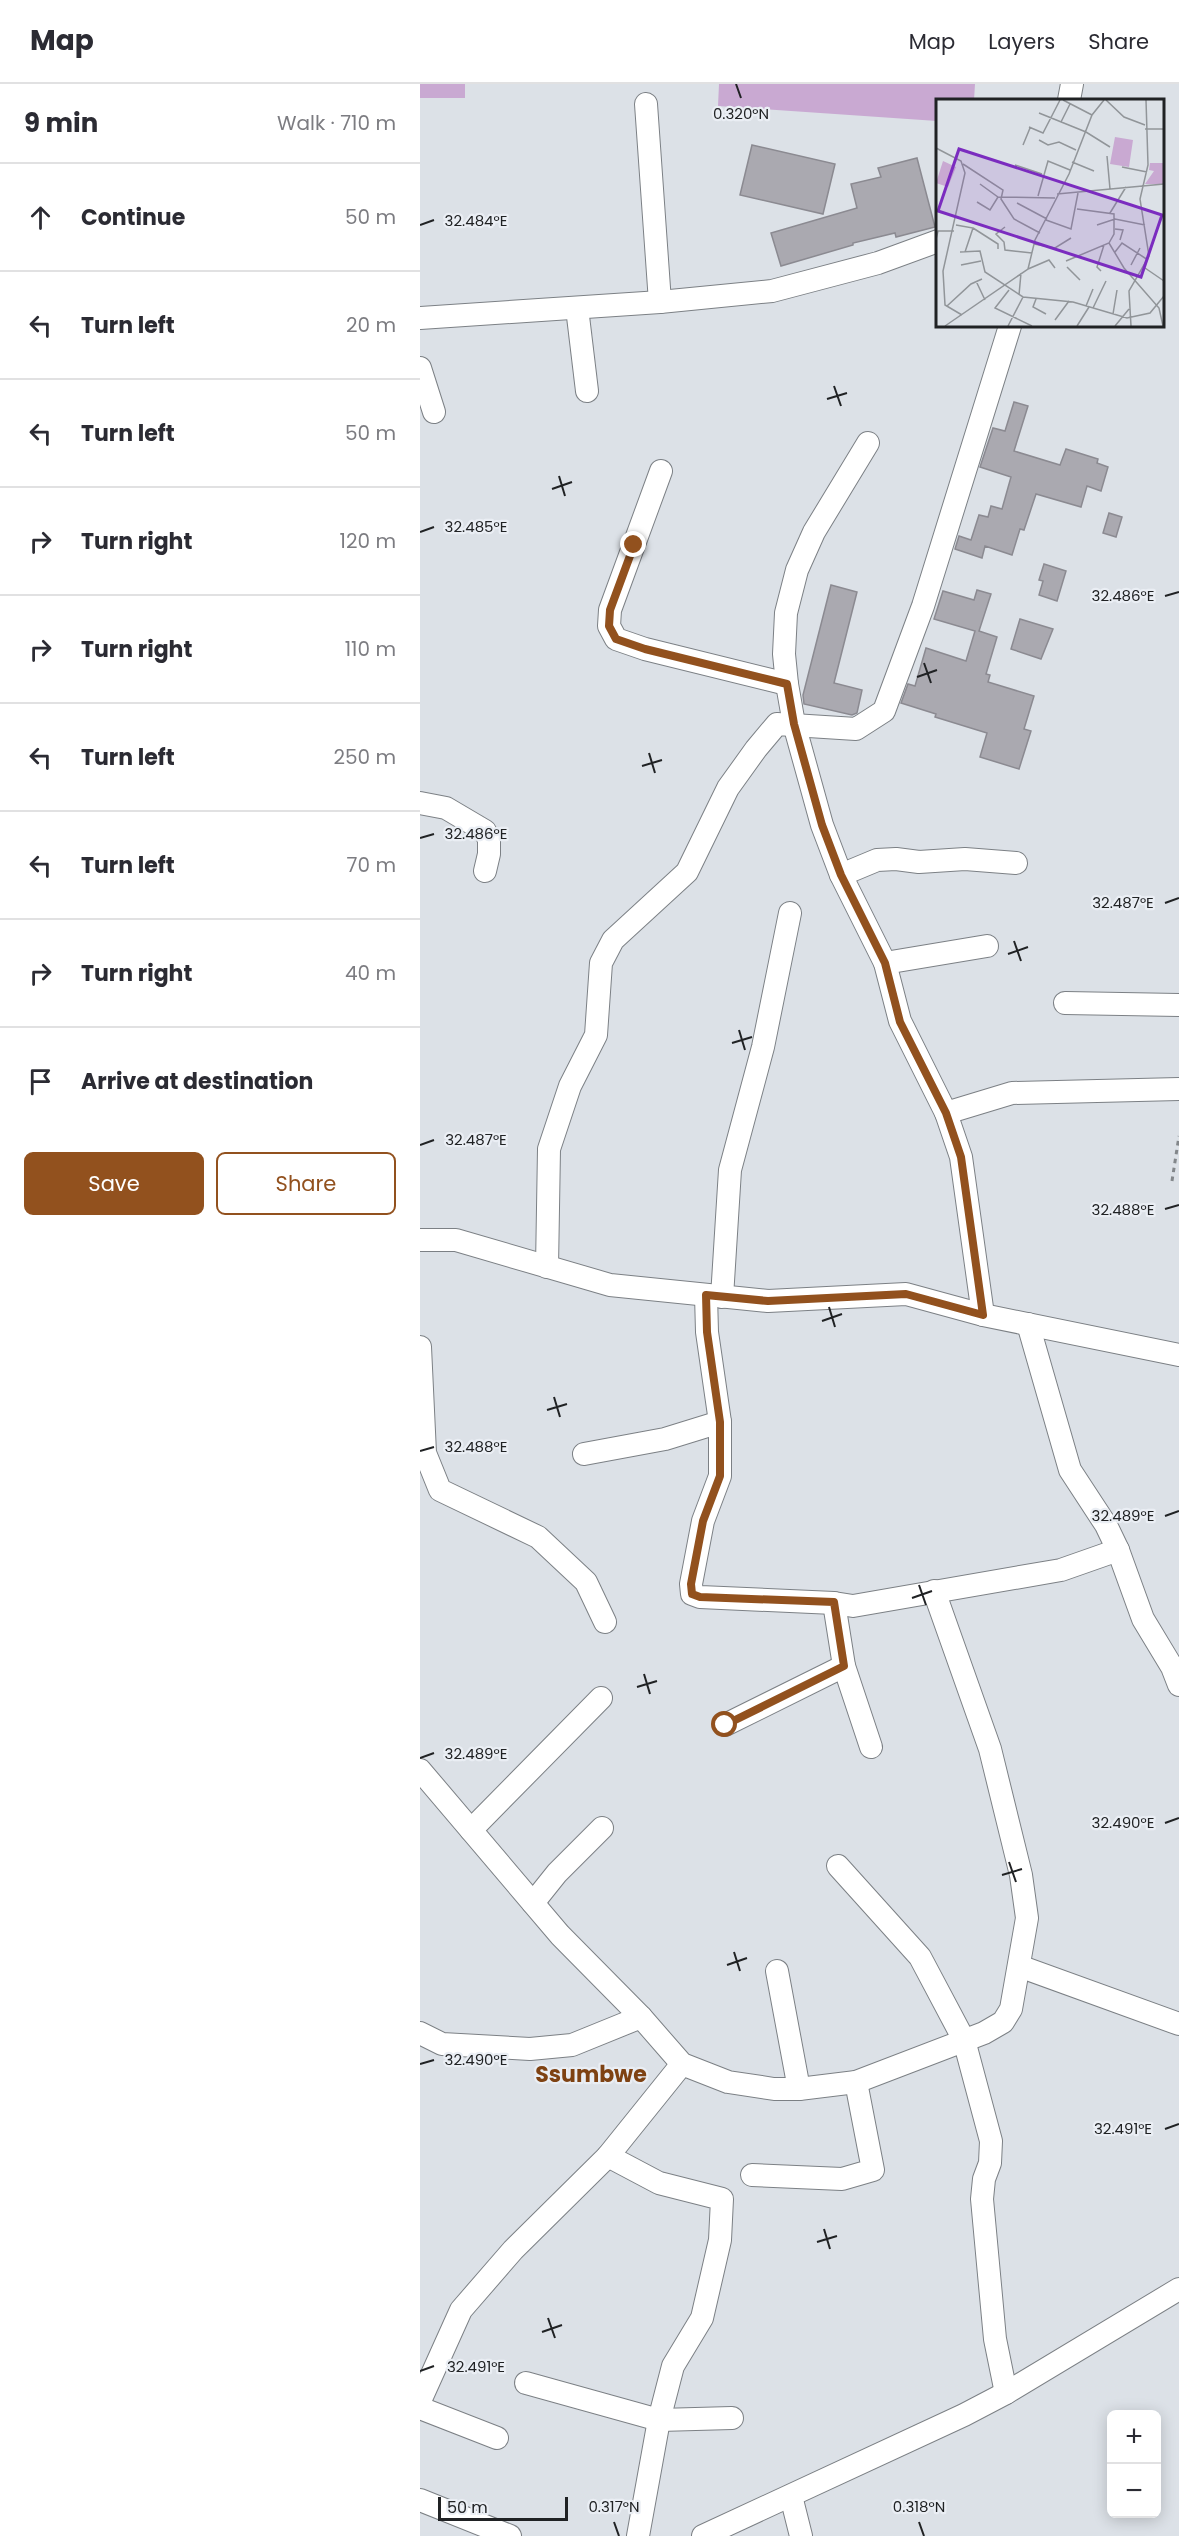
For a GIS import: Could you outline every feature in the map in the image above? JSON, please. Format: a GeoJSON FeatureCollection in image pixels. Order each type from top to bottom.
{"type":"FeatureCollection","features":[{"type":"Feature","properties":{"kind":"street"},"geometry":{"type":"LineString","coordinates":[[1069,99],[1072,84]]}},
{"type":"Feature","properties":{"kind":"street"},"geometry":{"type":"LineString","coordinates":[[646,104],[660,303]]}},
{"type":"Feature","properties":{"kind":"street"},"geometry":{"type":"LineString","coordinates":[[420,318],[660,303],[772,291],[878,263],[936,242]]}},
{"type":"Feature","properties":{"kind":"street"},"geometry":{"type":"LineString","coordinates":[[577,308],[588,391]]}},
{"type":"Feature","properties":{"kind":"street"},"geometry":{"type":"LineString","coordinates":[[547,1267],[549,1149],[570,1086],[596,1035],[601,963],[613,940],[687,872],[728,788],[777,724],[856,729],[884,711],[923,606],[1010,327]]}},
{"type":"Feature","properties":{"kind":"street"},"geometry":{"type":"LineString","coordinates":[[420,368],[434,412]]}},
{"type":"Feature","properties":{"kind":"street"},"geometry":{"type":"LineString","coordinates":[[868,443],[814,532],[797,570],[786,613],[784,654],[787,684],[794,724],[822,825],[841,875],[885,963],[900,1022],[946,1113],[961,1157],[983,1315]]}},
{"type":"Feature","properties":{"kind":"street"},"geometry":{"type":"LineString","coordinates":[[661,471],[610,610],[609,626],[616,639],[645,649],[787,684]]}},
{"type":"Feature","properties":{"kind":"street"},"geometry":{"type":"LineString","coordinates":[[420,803],[446,808],[484,831],[489,840],[485,871]]}},
{"type":"Feature","properties":{"kind":"street"},"geometry":{"type":"LineString","coordinates":[[841,875],[877,860],[896,859],[919,862],[965,859],[1016,863]]}},
{"type":"Feature","properties":{"kind":"street"},"geometry":{"type":"LineString","coordinates":[[790,914],[763,1047],[730,1170],[714,1296],[707,1332],[720,1422],[720,1476],[703,1521],[691,1584],[692,1594],[700,1597],[834,1602],[853,1606],[1061,1570],[1118,1550]]}},
{"type":"Feature","properties":{"kind":"street"},"geometry":{"type":"LineString","coordinates":[[885,963],[987,946]]}},
{"type":"Feature","properties":{"kind":"street"},"geometry":{"type":"LineString","coordinates":[[1065,1002],[1179,1005]]}},
{"type":"Feature","properties":{"kind":"street"},"geometry":{"type":"LineString","coordinates":[[946,1113],[1012,1093],[1179,1089]]}},
{"type":"Feature","properties":{"kind":"street"},"geometry":{"type":"LineString","coordinates":[[420,1240],[456,1240],[609,1285],[768,1301],[906,1294],[983,1315],[1179,1355]]}},
{"type":"Feature","properties":{"kind":"street"},"geometry":{"type":"LineString","coordinates":[[1028,1324],[1070,1470],[1106,1525],[1118,1550],[1143,1619],[1177,1673]]}},
{"type":"Feature","properties":{"kind":"street"},"geometry":{"type":"LineString","coordinates":[[420,1347],[425,1453],[440,1490],[538,1537],[586,1582],[604,1622]]}},
{"type":"Feature","properties":{"kind":"street"},"geometry":{"type":"LineString","coordinates":[[584,1454],[665,1439],[720,1422]]}},
{"type":"Feature","properties":{"kind":"street"},"geometry":{"type":"LineString","coordinates":[[420,1770],[560,1935],[641,2017],[682,2064],[728,2082],[774,2089],[799,2089],[856,2082],[984,2033],[1003,2022],[1011,2009],[1027,1918],[1021,1875],[990,1749],[933,1591]]}},
{"type":"Feature","properties":{"kind":"street"},"geometry":{"type":"LineString","coordinates":[[834,1602],[844,1666],[871,1747]]}},
{"type":"Feature","properties":{"kind":"street"},"geometry":{"type":"LineString","coordinates":[[725,1725],[844,1666]]}},
{"type":"Feature","properties":{"kind":"street"},"geometry":{"type":"LineString","coordinates":[[471,1830],[601,1698]]}},
{"type":"Feature","properties":{"kind":"street"},"geometry":{"type":"LineString","coordinates":[[533,1903],[556,1873],[602,1828]]}},
{"type":"Feature","properties":{"kind":"street"},"geometry":{"type":"LineString","coordinates":[[838,1866],[920,1957],[964,2040],[991,2141],[990,2163],[984,2179],[982,2199],[995,2339],[1006,2393]]}},
{"type":"Feature","properties":{"kind":"street"},"geometry":{"type":"LineString","coordinates":[[1019,1966],[1179,2024]]}},
{"type":"Feature","properties":{"kind":"street"},"geometry":{"type":"LineString","coordinates":[[777,1971],[799,2089]]}},
{"type":"Feature","properties":{"kind":"street"},"geometry":{"type":"LineString","coordinates":[[420,2033],[442,2044],[530,2049],[572,2045],[641,2017]]}},
{"type":"Feature","properties":{"kind":"street"},"geometry":{"type":"LineString","coordinates":[[420,2401],[461,2310],[513,2250],[608,2156],[682,2064]]}},
{"type":"Feature","properties":{"kind":"street"},"geometry":{"type":"LineString","coordinates":[[752,2175],[842,2180],[873,2170],[856,2082]]}},
{"type":"Feature","properties":{"kind":"street"},"geometry":{"type":"LineString","coordinates":[[608,2156],[659,2183],[722,2199],[720,2240],[702,2318],[673,2366],[659,2420],[638,2536]]}},
{"type":"Feature","properties":{"kind":"street"},"geometry":{"type":"LineString","coordinates":[[703,2536],[1006,2393],[1179,2289]]}},
{"type":"Feature","properties":{"kind":"street"},"geometry":{"type":"LineString","coordinates":[[526,2383],[659,2420],[732,2418]]}},
{"type":"Feature","properties":{"kind":"street"},"geometry":{"type":"LineString","coordinates":[[420,2408],[497,2438]]}},
{"type":"Feature","properties":{"kind":"street"},"geometry":{"type":"LineString","coordinates":[[791,2496],[801,2536]]}},
{"type":"Feature","properties":{"kind":"street"},"geometry":{"type":"LineString","coordinates":[[420,2500],[510,2536]]}},
{"type":"Feature","properties":{"kind":"path"},"geometry":{"type":"LineString","coordinates":[[1172,1181],[1179,1136]]}},
{"type":"Feature","properties":{"kind":"shaded area"},"geometry":{"type":"Polygon","coordinates":[[[420,84],[465,84],[465,98],[420,98],[420,84]]]}},
{"type":"Feature","properties":{"kind":"shaded area"},"geometry":{"type":"Polygon","coordinates":[[[719,84],[975,84],[974,99],[936,99],[936,121],[718,106],[719,84]]]}},
{"type":"Feature","properties":{"kind":"building"},"geometry":{"type":"Polygon","coordinates":[[[752,145],[835,164],[823,214],[740,195],[752,145]]]}},
{"type":"Feature","properties":{"kind":"building"},"geometry":{"type":"Polygon","coordinates":[[[917,158],[935,227],[896,237],[895,233],[853,243],[853,245],[781,266],[771,233],[857,208],[851,184],[881,177],[878,168],[917,158]]]}},
{"type":"Feature","properties":{"kind":"building"},"geometry":{"type":"Polygon","coordinates":[[[1014,402],[1028,406],[1014,451],[1060,465],[1066,449],[1098,459],[1097,463],[1108,467],[1101,491],[1087,486],[1081,507],[1036,494],[1024,530],[1020,529],[1012,555],[985,546],[982,558],[955,549],[959,536],[971,540],[979,515],[988,517],[991,506],[1002,509],[1011,477],[980,467],[993,428],[1005,431],[1014,402]]]}},
{"type":"Feature","properties":{"kind":"building"},"geometry":{"type":"Polygon","coordinates":[[[1109,513],[1122,517],[1116,537],[1103,533],[1109,513]]]}},
{"type":"Feature","properties":{"kind":"building"},"geometry":{"type":"Polygon","coordinates":[[[1044,564],[1066,571],[1057,601],[1039,595],[1043,581],[1039,580],[1044,564]]]}},
{"type":"Feature","properties":{"kind":"building"},"geometry":{"type":"Polygon","coordinates":[[[831,585],[857,592],[834,683],[862,690],[857,713],[852,715],[804,704],[803,695],[831,585]]]}},
{"type":"Feature","properties":{"kind":"building"},"geometry":{"type":"Polygon","coordinates":[[[977,590],[991,594],[979,631],[997,637],[986,674],[990,675],[988,682],[1034,696],[1024,729],[1031,731],[1019,769],[980,757],[987,733],[935,717],[936,714],[901,703],[908,684],[915,686],[926,648],[966,661],[975,631],[934,619],[943,591],[974,600],[977,590]]]}},
{"type":"Feature","properties":{"kind":"building"},"geometry":{"type":"Polygon","coordinates":[[[1020,619],[1053,629],[1041,659],[1011,649],[1020,619]]]}},
{"type":"Feature","properties":{"kind":"district","name":"Ssumbwe"},"geometry":{"type":"Point","coordinates":[591,2074]}},
{"type":"Feature","properties":{"kind":"route"},"geometry":{"type":"LineString","coordinates":[[634,545],[617,585],[610,610],[609,626],[616,639],[645,649],[787,684],[794,724],[822,825],[841,875],[885,963],[900,1022],[946,1113],[961,1157],[983,1315],[906,1294],[768,1301],[706,1295],[707,1332],[720,1422],[720,1476],[703,1521],[691,1584],[692,1594],[700,1597],[834,1602],[844,1666],[725,1725]]}}]}
